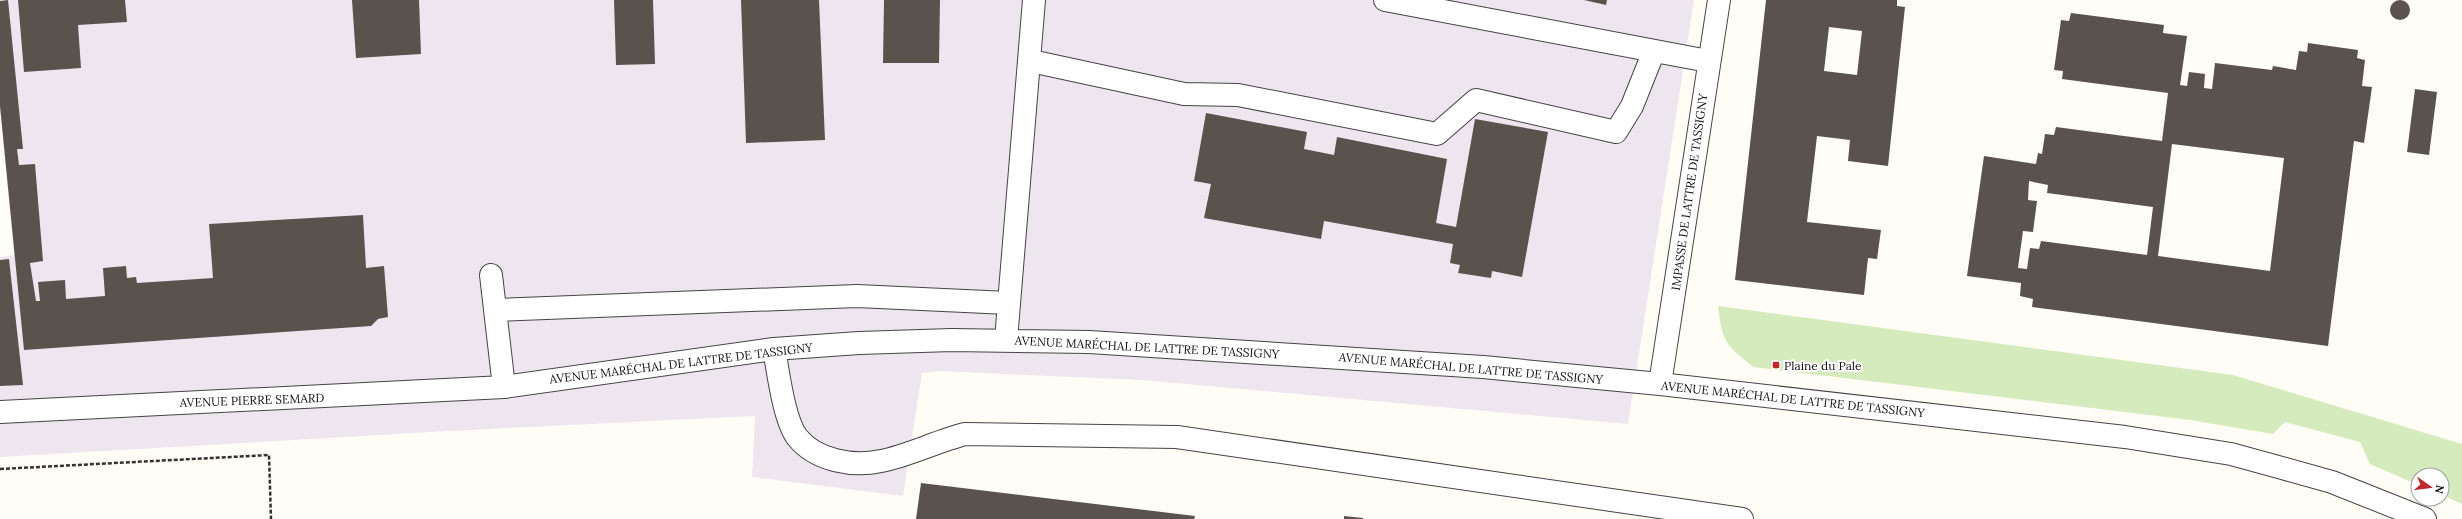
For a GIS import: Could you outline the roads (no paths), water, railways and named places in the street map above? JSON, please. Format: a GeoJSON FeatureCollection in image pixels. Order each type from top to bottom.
{"type":"FeatureCollection","features":[{"type":"Feature","properties":{"kind":"street"},"geometry":{"type":"LineString","coordinates":[[1006,340],[1008,303],[1031,61],[1034,0]]}},
{"type":"Feature","properties":{"kind":"street"},"geometry":{"type":"LineString","coordinates":[[1385,0],[1708,61]]}},
{"type":"Feature","properties":{"kind":"street","name":"IMPASSE DE LATTRE DE TASSIGNY"},"geometry":{"type":"LineString","coordinates":[[1660,384],[1708,61],[1719,0]]}},
{"type":"Feature","properties":{"kind":"street"},"geometry":{"type":"LineString","coordinates":[[1031,61],[1184,94],[1238,95],[1437,134],[1476,100],[1616,132],[1632,106],[1654,51]]}},
{"type":"Feature","properties":{"kind":"street"},"geometry":{"type":"LineString","coordinates":[[491,275],[504,387]]}},
{"type":"Feature","properties":{"kind":"street"},"geometry":{"type":"LineString","coordinates":[[495,310],[857,296],[1008,303]]}},
{"type":"Feature","properties":{"kind":"street","name":"AVENUE MARÉCHAL DE LATTRE DE TASSIGNY"},"geometry":{"type":"LineString","coordinates":[[504,387],[774,349],[859,343],[1006,340],[1170,346],[1345,357],[1483,367],[1660,384],[1961,418],[2189,446],[2231,454],[2332,482],[2425,519]]}},
{"type":"Feature","properties":{"kind":"street"},"geometry":{"type":"LineString","coordinates":[[774,349],[786,411],[797,437],[817,452],[836,461],[860,463],[882,461],[938,441],[965,434],[1177,437],[1742,519]]}},
{"type":"Feature","properties":{"kind":"street","name":"AVENUE PIERRE SEMARD"},"geometry":{"type":"LineString","coordinates":[[0,412],[504,387]]}},
{"type":"Feature","properties":{"kind":"place","name":"Plaine du Pale"},"geometry":{"type":"Point","coordinates":[1776,365]}}]}
